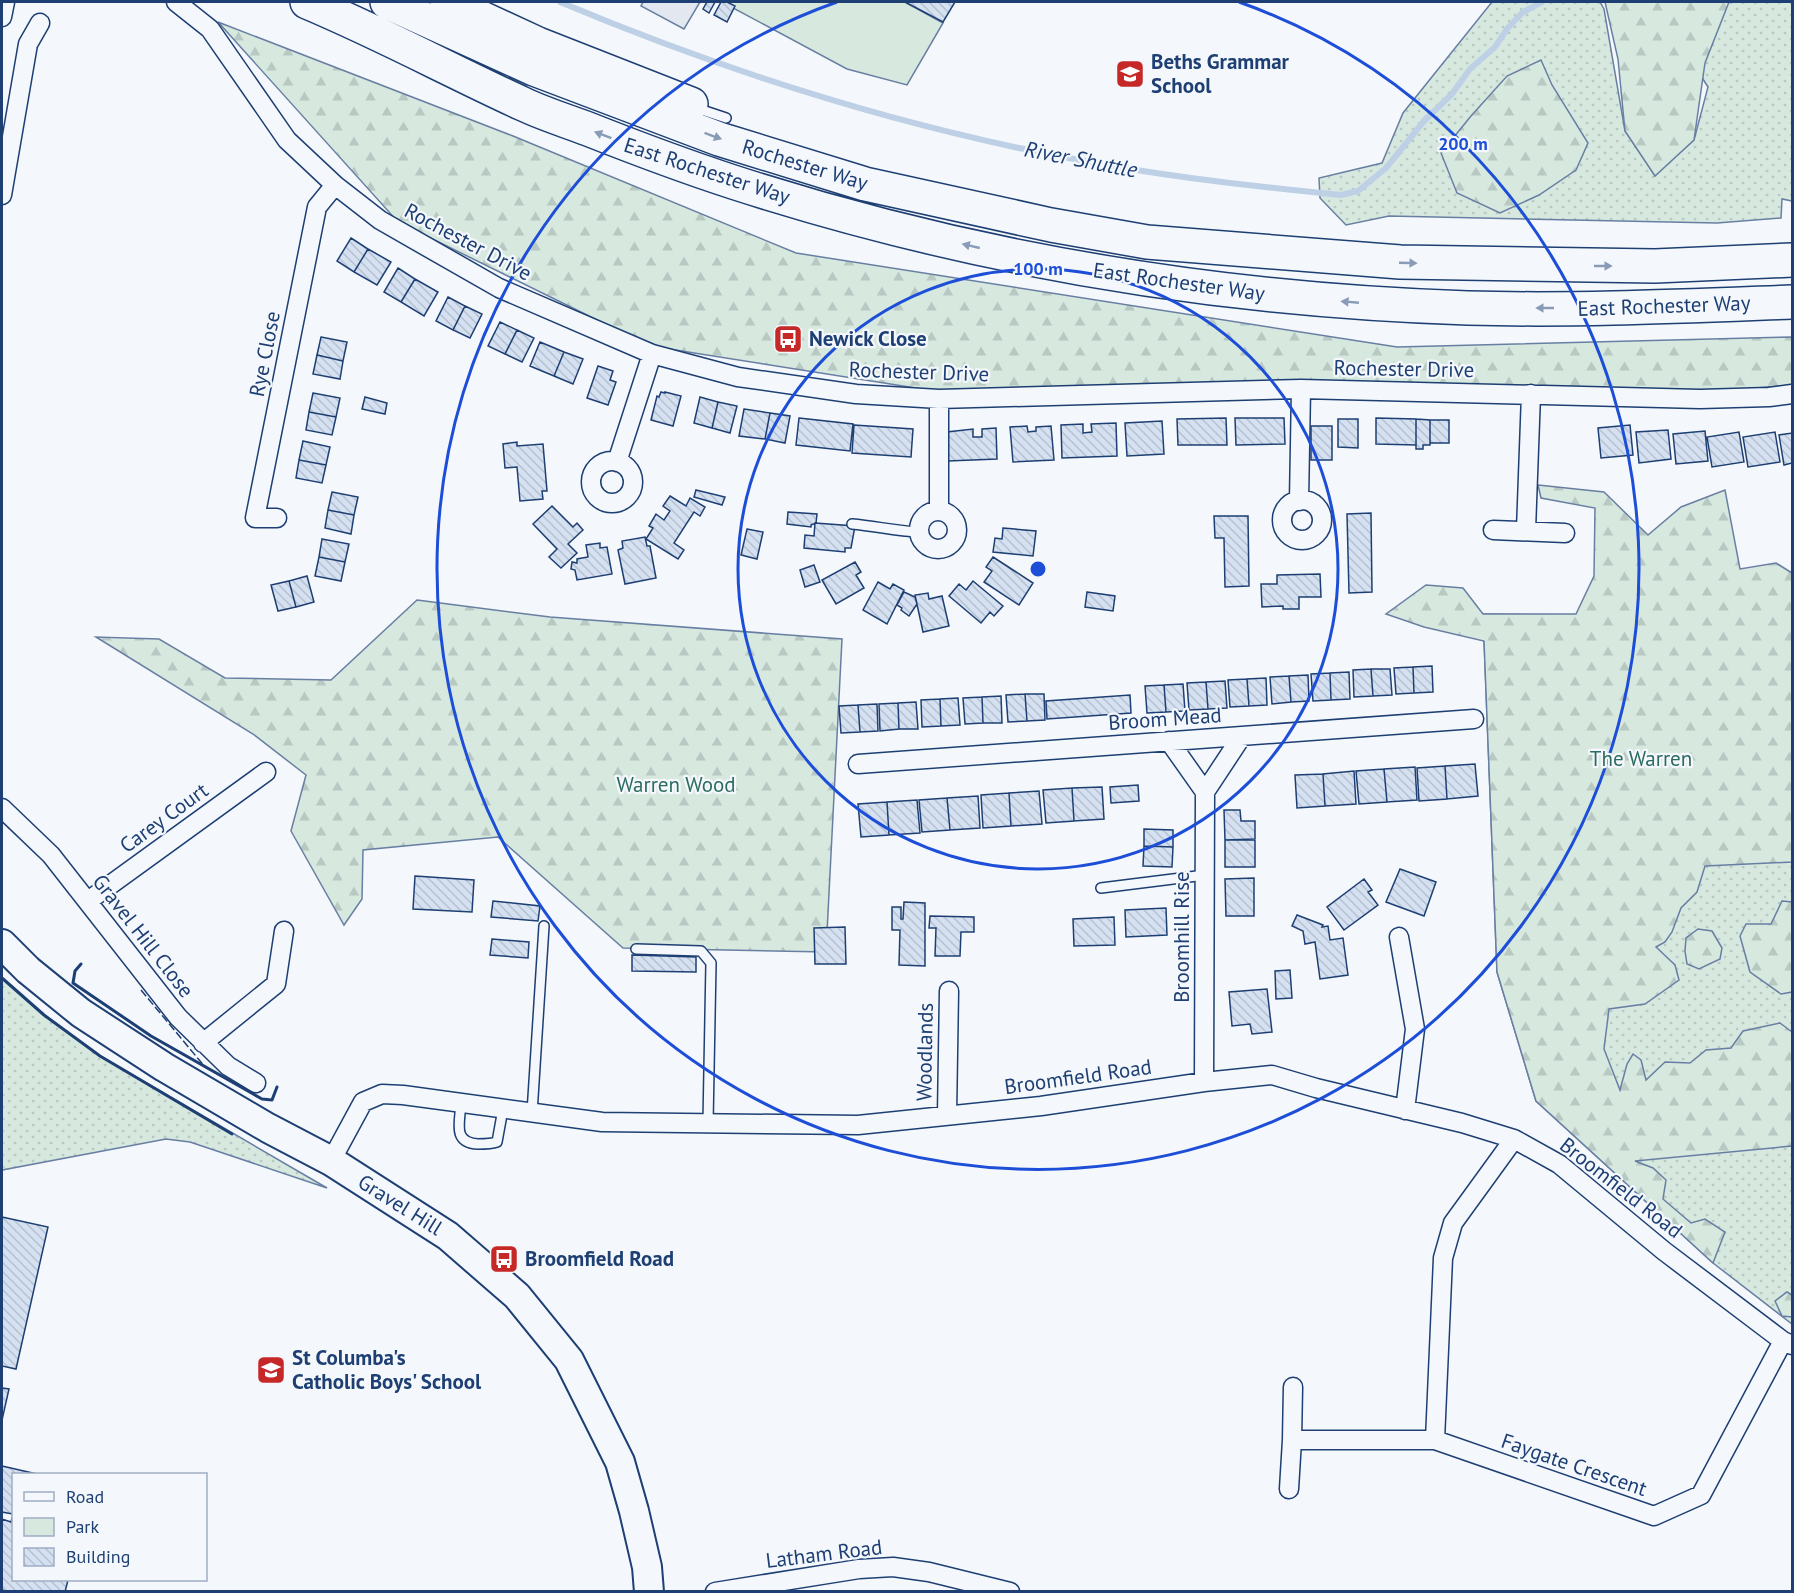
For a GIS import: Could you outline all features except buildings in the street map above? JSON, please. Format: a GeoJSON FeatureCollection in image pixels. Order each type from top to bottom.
{"type":"FeatureCollection","features":[{"type":"Feature","properties":{"kind":"highway"},"geometry":{"type":"LineString","coordinates":[[307,2],[357,22]]}},
{"type":"Feature","properties":{"kind":"highway"},"geometry":{"type":"LineString","coordinates":[[320,2],[357,22]]}},
{"type":"Feature","properties":{"kind":"highway","name":"Rochester Way"},"geometry":{"type":"LineString","coordinates":[[387,2],[534,69],[719,139],[801,165],[876,186],[1051,225],[1147,242],[1245,250]]}},
{"type":"Feature","properties":{"kind":"highway"},"geometry":{"type":"LineString","coordinates":[[441,4],[726,118],[853,160],[980,192],[1245,250]]}},
{"type":"Feature","properties":{"kind":"highway","name":"East Rochester Way"},"geometry":{"type":"LineString","coordinates":[[357,22],[526,105],[640,149],[733,182],[859,219],[1007,255],[1161,281],[1372,304],[1572,309],[1792,302]]}},
{"type":"Feature","properties":{"kind":"highway","name":"East Rochester Way"},"geometry":{"type":"LineString","coordinates":[[1245,250],[1400,262],[1525,265],[1654,266],[1792,260]]}},
{"type":"Feature","properties":{"kind":"main road","name":"Gravel Hill"},"geometry":{"type":"LineString","coordinates":[[2,944],[28,970],[81,1013],[183,1078],[330,1161],[448,1236],[517,1296],[568,1360],[620,1462],[647,1567],[649,1592]]}},
{"type":"Feature","properties":{"kind":"street"},"geometry":{"type":"LineString","coordinates":[[2,16],[5,2]]}},
{"type":"Feature","properties":{"kind":"street","name":"Rochester Drive"},"geometry":{"type":"LineString","coordinates":[[176,2],[210,29],[287,140],[335,185],[380,220],[499,288],[652,354],[738,377],[856,394],[939,399],[1300,389],[1700,399],[1792,394]]}},
{"type":"Feature","properties":{"kind":"street"},"geometry":{"type":"LineString","coordinates":[[2,195],[28,44],[40,23]]}},
{"type":"Feature","properties":{"kind":"street","name":"Rye Close"},"geometry":{"type":"LineString","coordinates":[[277,518],[255,518],[318,207],[335,185]]}},
{"type":"Feature","properties":{"kind":"street"},"geometry":{"type":"LineString","coordinates":[[617,462],[652,354]]}},
{"type":"Feature","properties":{"kind":"street"},"geometry":{"type":"LineString","coordinates":[[1299,501],[1300,389]]}},
{"type":"Feature","properties":{"kind":"street"},"geometry":{"type":"LineString","coordinates":[[1526,530],[1531,394]]}},
{"type":"Feature","properties":{"kind":"street"},"geometry":{"type":"LineString","coordinates":[[939,399],[939,510]]}},
{"type":"Feature","properties":{"kind":"street"},"geometry":{"type":"LineString","coordinates":[[939,510],[950,515],[956,525],[955,537],[952,543],[941,549],[935,549],[924,543],[918,532],[923,516],[939,510]]}},
{"type":"Feature","properties":{"kind":"street"},"geometry":{"type":"LineString","coordinates":[[1493,530],[1565,532]]}},
{"type":"Feature","properties":{"kind":"street","name":"Broom Mead"},"geometry":{"type":"LineString","coordinates":[[858,764],[1474,719]]}},
{"type":"Feature","properties":{"kind":"street"},"geometry":{"type":"LineString","coordinates":[[1169,741],[1205,792],[1242,736]]}},
{"type":"Feature","properties":{"kind":"street","name":"Carey Court"},"geometry":{"type":"LineString","coordinates":[[88,901],[266,772]]}},
{"type":"Feature","properties":{"kind":"street","name":"Broomhill Rise"},"geometry":{"type":"LineString","coordinates":[[1204,1082],[1205,792]]}},
{"type":"Feature","properties":{"kind":"street","name":"Gravel Hill Close"},"geometry":{"type":"LineString","coordinates":[[2,808],[51,855],[178,1017],[228,1066],[256,1083]]}},
{"type":"Feature","properties":{"kind":"street"},"geometry":{"type":"LineString","coordinates":[[203,1043],[276,984],[284,931]]}},
{"type":"Feature","properties":{"kind":"street"},"geometry":{"type":"LineString","coordinates":[[1399,937],[1415,1029],[1405,1110]]}},
{"type":"Feature","properties":{"kind":"street","name":"Woodlands"},"geometry":{"type":"LineString","coordinates":[[947,1115],[949,991]]}},
{"type":"Feature","properties":{"kind":"street","name":"Broomfield Road"},"geometry":{"type":"LineString","coordinates":[[330,1161],[363,1102],[382,1094],[602,1122],[858,1125],[1041,1106],[1204,1082],[1272,1075],[1462,1123],[1514,1139],[1559,1164],[1664,1251],[1788,1343]]}},
{"type":"Feature","properties":{"kind":"street"},"geometry":{"type":"LineString","coordinates":[[1435,1440],[1443,1258],[1453,1223],[1514,1139]]}},
{"type":"Feature","properties":{"kind":"street","name":"Faygate Crescent"},"geometry":{"type":"LineString","coordinates":[[1292,1440],[1435,1440],[1654,1516],[1701,1495],[1788,1343]]}},
{"type":"Feature","properties":{"kind":"street"},"geometry":{"type":"LineString","coordinates":[[1290,1489],[1293,1387]]}},
{"type":"Feature","properties":{"kind":"street","name":"Latham Road"},"geometry":{"type":"LineString","coordinates":[[715,1592],[859,1569],[893,1568],[929,1572],[1010,1592]]}},
{"type":"Feature","properties":{"kind":"lane"},"geometry":{"type":"LineString","coordinates":[[852,524],[918,532]]}},
{"type":"Feature","properties":{"kind":"lane"},"geometry":{"type":"LineString","coordinates":[[1101,888],[1205,875]]}},
{"type":"Feature","properties":{"kind":"lane"},"geometry":{"type":"LineString","coordinates":[[532,1113],[544,926]]}},
{"type":"Feature","properties":{"kind":"lane"},"geometry":{"type":"LineString","coordinates":[[636,949],[701,951],[711,963],[708,1123]]}},
{"type":"Feature","properties":{"kind":"lane"},"geometry":{"type":"LineString","coordinates":[[461,1103],[459,1134],[462,1140],[468,1143],[497,1142],[503,1108]]}},
{"type":"Feature","properties":{"kind":"green space"},"geometry":{"type":"Polygon","coordinates":[[[722,2],[905,2],[943,23],[907,85],[847,69],[722,2]]]}},
{"type":"Feature","properties":{"kind":"green space"},"geometry":{"type":"Polygon","coordinates":[[[1492,2],[1600,2],[1604,9],[1625,131],[1655,175],[1694,140],[1708,87],[1654,2],[1792,2],[1792,201],[1782,199],[1781,218],[1717,223],[1389,216],[1346,225],[1320,198],[1319,178],[1382,163],[1403,113],[1492,2]]]}},
{"type":"Feature","properties":{"kind":"green space"},"geometry":{"type":"Polygon","coordinates":[[[1605,2],[1729,2],[1705,63],[1694,140],[1655,176],[1625,131],[1618,59],[1605,2]]]}},
{"type":"Feature","properties":{"kind":"green space"},"geometry":{"type":"Polygon","coordinates":[[[218,22],[513,136],[796,253],[1397,347],[1792,337],[1792,385],[1733,390],[1211,387],[941,392],[650,346],[398,222],[218,22]]]}},
{"type":"Feature","properties":{"kind":"green space"},"geometry":{"type":"Polygon","coordinates":[[[1541,60],[1552,85],[1588,143],[1576,170],[1539,195],[1500,213],[1457,193],[1441,153],[1507,76],[1541,60]]]}},
{"type":"Feature","properties":{"kind":"green space","name":"The Warren"},"geometry":{"type":"Polygon","coordinates":[[[1538,485],[1604,492],[1648,535],[1681,507],[1725,490],[1740,569],[1776,563],[1792,573],[1792,862],[1705,866],[1697,892],[1681,908],[1672,932],[1665,942],[1656,947],[1675,965],[1679,980],[1645,1004],[1609,1009],[1604,1049],[1620,1090],[1627,1064],[1633,1054],[1641,1060],[1646,1080],[1665,1062],[1690,1063],[1706,1050],[1731,1048],[1743,1031],[1780,1023],[1792,1032],[1792,1146],[1635,1161],[1653,1168],[1666,1180],[1663,1199],[1691,1223],[1705,1219],[1725,1232],[1713,1263],[1536,1101],[1497,972],[1484,641],[1424,627],[1386,614],[1426,585],[1463,588],[1483,614],[1576,614],[1594,576],[1595,508],[1541,498],[1538,485]]]}},
{"type":"Feature","properties":{"kind":"green space","name":"The Warren"},"geometry":{"type":"Polygon","coordinates":[[[1792,582],[1792,1324],[1713,1263],[1536,1101],[1497,972],[1483,614],[1576,615],[1792,582]]]}},
{"type":"Feature","properties":{"kind":"green space","name":"Warren Wood"},"geometry":{"type":"Polygon","coordinates":[[[417,600],[550,617],[842,639],[826,952],[623,948],[498,837],[363,850],[362,899],[344,925],[291,831],[306,775],[253,734],[96,637],[159,639],[225,678],[331,680],[417,600]]]}},
{"type":"Feature","properties":{"kind":"green space"},"geometry":{"type":"Polygon","coordinates":[[[1782,901],[1792,902],[1792,992],[1781,994],[1750,972],[1740,936],[1746,924],[1771,924],[1782,901]]]}},
{"type":"Feature","properties":{"kind":"green space"},"geometry":{"type":"Polygon","coordinates":[[[1698,929],[1712,931],[1722,948],[1720,959],[1699,969],[1687,964],[1685,951],[1686,938],[1698,929]]]}},
{"type":"Feature","properties":{"kind":"green space"},"geometry":{"type":"Polygon","coordinates":[[[2,978],[44,1015],[100,1056],[327,1188],[190,1142],[166,1139],[2,1170],[2,978]]]}},
{"type":"Feature","properties":{"kind":"green space"},"geometry":{"type":"Polygon","coordinates":[[[1787,1292],[1792,1295],[1792,1317],[1782,1316],[1775,1301],[1787,1292]]]}},
{"type":"Feature","properties":{"kind":"shaded area"},"geometry":{"type":"Polygon","coordinates":[[[643,2],[700,2],[684,29],[641,6],[643,2]]]}},
{"type":"Feature","properties":{"kind":"waterway","name":"River Shuttle"},"geometry":{"type":"LineString","coordinates":[[560,2],[693,54],[898,119],[1037,152],[1136,170],[1341,195],[1358,191],[1386,168],[1424,121],[1452,94],[1470,69],[1495,47],[1507,29],[1523,12],[1542,2]]}},
{"type":"Feature","properties":{"kind":"fence"},"geometry":{"type":"LineString","coordinates":[[141,990],[205,1067],[262,1099],[272,1100],[277,1087]]}},
{"type":"Feature","properties":{"kind":"wall"},"geometry":{"type":"LineString","coordinates":[[81,964],[75,971],[73,983],[151,1036],[262,1099],[272,1100],[277,1087]]}},
{"type":"Feature","properties":{"kind":"wall"},"geometry":{"type":"LineString","coordinates":[[2,978],[44,1015],[100,1056],[232,1134]]}},
{"type":"Feature","properties":{"kind":"place","name":"Beths Grammar School"},"geometry":{"type":"Point","coordinates":[1130,74]}},
{"type":"Feature","properties":{"kind":"place","name":"Newick Close"},"geometry":{"type":"Point","coordinates":[788,339]}},
{"type":"Feature","properties":{"kind":"place","name":"Broomfield Road"},"geometry":{"type":"Point","coordinates":[504,1259]}},
{"type":"Feature","properties":{"kind":"place","name":"St Columba's Catholic Boys' School"},"geometry":{"type":"Point","coordinates":[271,1370]}}]}
